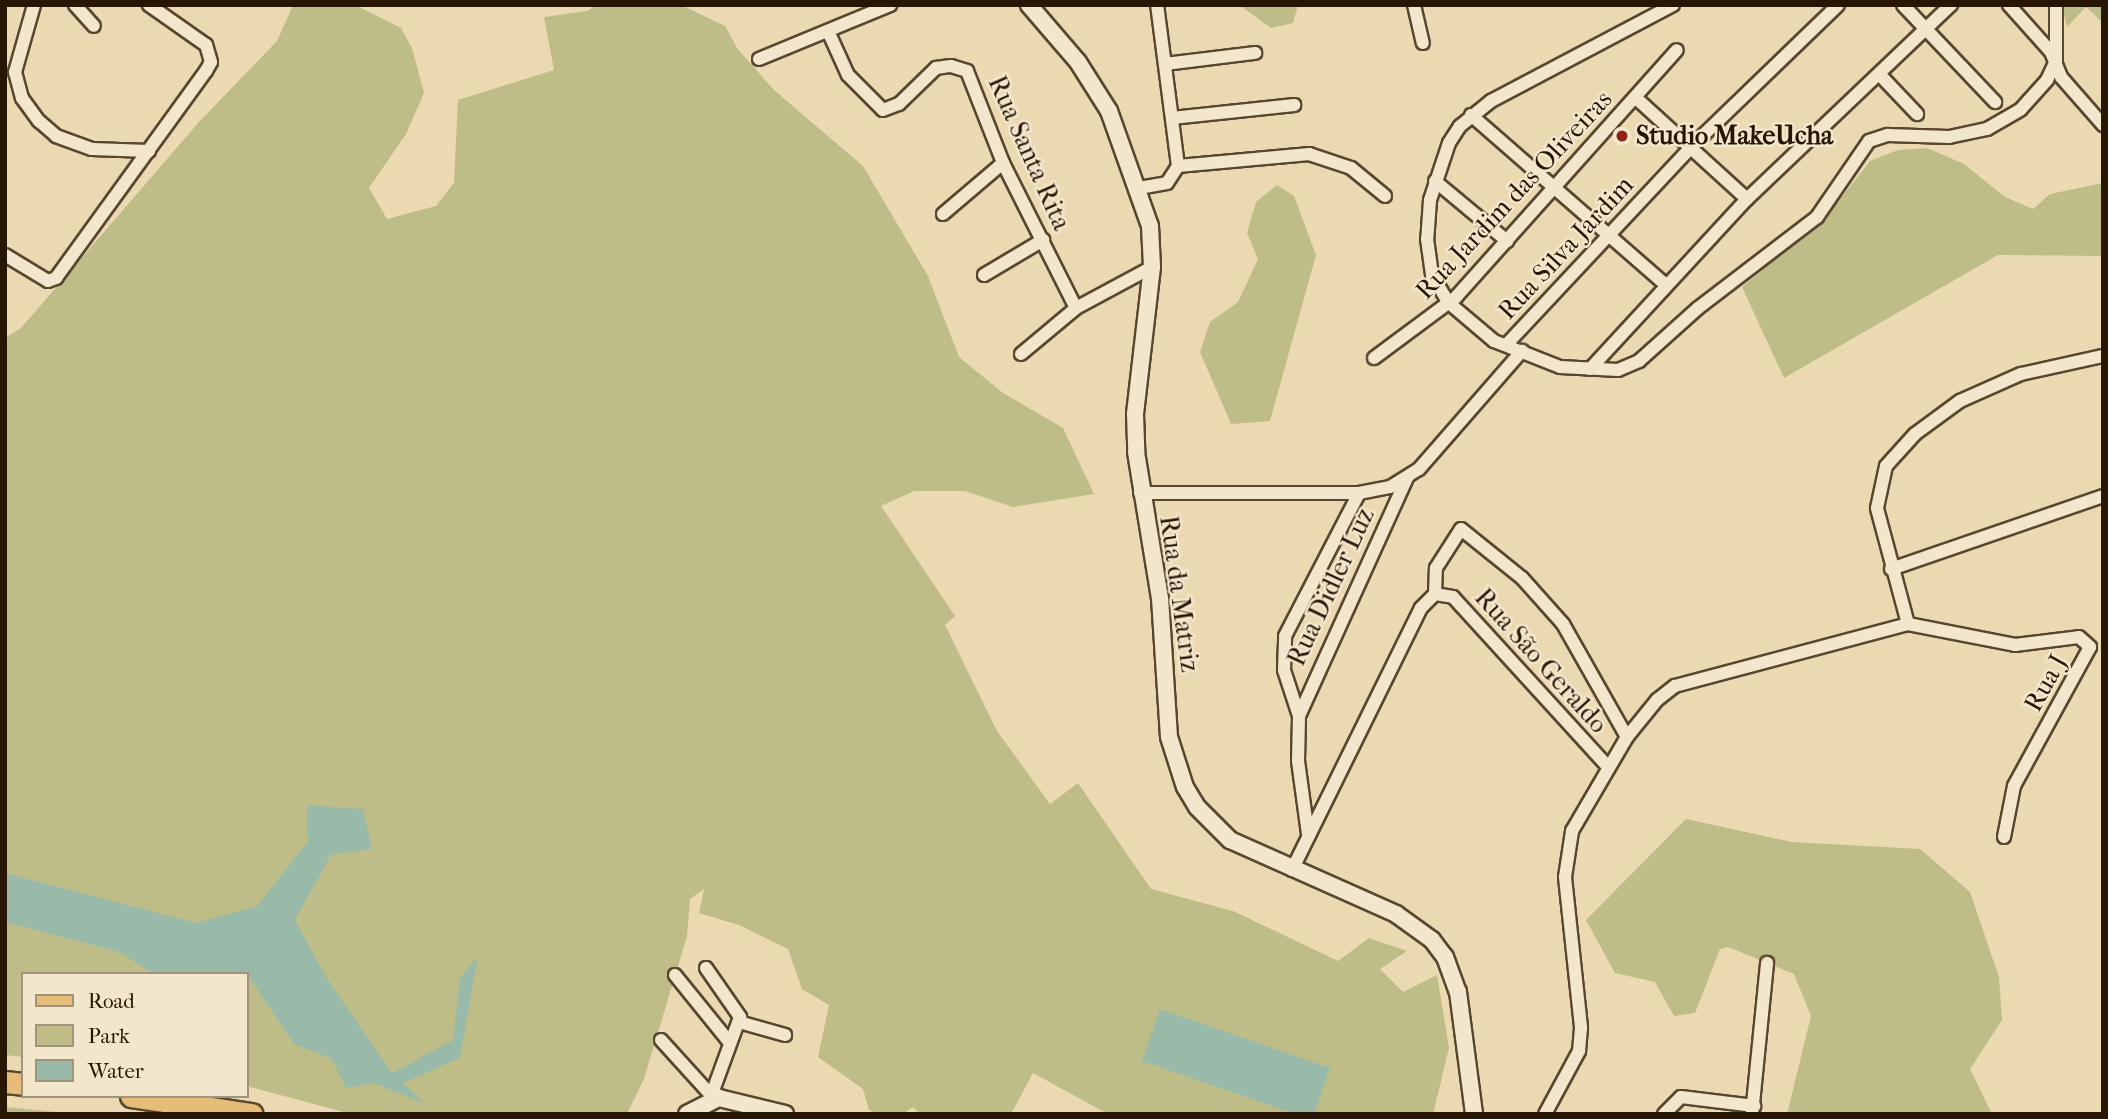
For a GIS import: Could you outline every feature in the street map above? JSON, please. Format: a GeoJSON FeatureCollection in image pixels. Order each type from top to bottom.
{"type":"FeatureCollection","features":[{"type":"Feature","properties":{"kind":"main road"},"geometry":{"type":"LineString","coordinates":[[144,1098],[252,1114]]}},
{"type":"Feature","properties":{"kind":"street"},"geometry":{"type":"LineString","coordinates":[[34,5],[15,72],[22,98],[39,121],[56,135],[92,149],[149,151]]}},
{"type":"Feature","properties":{"kind":"street"},"geometry":{"type":"LineString","coordinates":[[75,5],[94,26]]}},
{"type":"Feature","properties":{"kind":"street"},"geometry":{"type":"LineString","coordinates":[[5,255],[48,281],[56,278],[206,72],[211,62],[206,45],[149,5]]}},
{"type":"Feature","properties":{"kind":"street"},"geometry":{"type":"LineString","coordinates":[[759,59],[890,5]]}},
{"type":"Feature","properties":{"kind":"street","name":"Rua da Matriz"},"geometry":{"type":"LineString","coordinates":[[1029,5],[1095,86],[1122,139],[1150,226],[1152,267],[1135,414],[1140,493],[1160,598],[1169,737],[1185,787],[1197,807],[1230,840],[1292,870],[1396,914],[1418,927],[1445,957],[1463,1018],[1474,1114]]}},
{"type":"Feature","properties":{"kind":"street"},"geometry":{"type":"LineString","coordinates":[[1139,188],[1167,183],[1178,166],[1157,5]]}},
{"type":"Feature","properties":{"kind":"street"},"geometry":{"type":"LineString","coordinates":[[1414,5],[1423,43]]}},
{"type":"Feature","properties":{"kind":"street"},"geometry":{"type":"LineString","coordinates":[[1674,5],[1471,115],[1450,143],[1435,181],[1427,222],[1429,260],[1439,291],[1479,330],[1506,345],[1560,367],[1618,370],[1639,361],[1698,308],[1808,225],[1826,207],[1869,141],[1888,135],[1949,137],[2007,121],[2036,94],[2056,61],[2056,5]]}},
{"type":"Feature","properties":{"kind":"street","name":"Rua Silva Jardim"},"geometry":{"type":"LineString","coordinates":[[1506,345],[1691,147],[1838,5]]}},
{"type":"Feature","properties":{"kind":"street"},"geometry":{"type":"LineString","coordinates":[[1903,5],[1995,103]]}},
{"type":"Feature","properties":{"kind":"street"},"geometry":{"type":"LineString","coordinates":[[1590,369],[1747,199],[1951,5]]}},
{"type":"Feature","properties":{"kind":"street"},"geometry":{"type":"LineString","coordinates":[[2009,5],[2056,61],[2068,86],[2103,125]]}},
{"type":"Feature","properties":{"kind":"street","name":"Rua Santa Rita"},"geometry":{"type":"LineString","coordinates":[[828,31],[856,87],[883,110],[899,104],[936,68],[961,67],[972,79],[1003,163],[1076,308]]}},
{"type":"Feature","properties":{"kind":"street","name":"Rua Jardim das Oliveiras"},"geometry":{"type":"LineString","coordinates":[[1374,358],[1449,303],[1677,50]]}},
{"type":"Feature","properties":{"kind":"street"},"geometry":{"type":"LineString","coordinates":[[1165,64],[1255,53]]}},
{"type":"Feature","properties":{"kind":"street"},"geometry":{"type":"LineString","coordinates":[[1880,75],[1917,114]]}},
{"type":"Feature","properties":{"kind":"street"},"geometry":{"type":"LineString","coordinates":[[1636,98],[1747,199]]}},
{"type":"Feature","properties":{"kind":"street"},"geometry":{"type":"LineString","coordinates":[[1172,118],[1294,105]]}},
{"type":"Feature","properties":{"kind":"street"},"geometry":{"type":"LineString","coordinates":[[1471,115],[1666,285]]}},
{"type":"Feature","properties":{"kind":"street"},"geometry":{"type":"LineString","coordinates":[[1178,166],[1309,154],[1351,168],[1385,196]]}},
{"type":"Feature","properties":{"kind":"street"},"geometry":{"type":"LineString","coordinates":[[943,214],[1003,163]]}},
{"type":"Feature","properties":{"kind":"street"},"geometry":{"type":"LineString","coordinates":[[1435,181],[1507,241]]}},
{"type":"Feature","properties":{"kind":"street"},"geometry":{"type":"LineString","coordinates":[[984,275],[1043,240]]}},
{"type":"Feature","properties":{"kind":"street"},"geometry":{"type":"LineString","coordinates":[[1021,354],[1076,308],[1152,267]]}},
{"type":"Feature","properties":{"kind":"street","name":"Rua Silva Jardim"},"geometry":{"type":"LineString","coordinates":[[1407,478],[1522,351]]}},
{"type":"Feature","properties":{"kind":"street"},"geometry":{"type":"LineString","coordinates":[[1545,1114],[1571,1073],[1581,1027],[1567,922],[1568,851],[1582,810],[1627,737],[1657,700],[1675,687],[1908,624],[1879,522],[1880,485],[1886,466],[1915,434],[1960,401],[2000,383],[2103,356]]}},
{"type":"Feature","properties":{"kind":"street"},"geometry":{"type":"LineString","coordinates":[[1140,493],[1359,493],[1407,478]]}},
{"type":"Feature","properties":{"kind":"street","name":"Rua Didler Luz"},"geometry":{"type":"LineString","coordinates":[[1298,716],[1407,478]]}},
{"type":"Feature","properties":{"kind":"street","name":"Rua Didler Luz"},"geometry":{"type":"LineString","coordinates":[[1308,834],[1298,761],[1298,716],[1284,670],[1285,636],[1359,493]]}},
{"type":"Feature","properties":{"kind":"street"},"geometry":{"type":"LineString","coordinates":[[1891,569],[2103,496]]}},
{"type":"Feature","properties":{"kind":"street"},"geometry":{"type":"LineString","coordinates":[[1292,870],[1421,608],[1435,594],[1437,568],[1461,529],[1522,578],[1563,624],[1627,737]]}},
{"type":"Feature","properties":{"kind":"street","name":"Rua São Geraldo"},"geometry":{"type":"LineString","coordinates":[[1435,594],[1452,597],[1609,768]]}},
{"type":"Feature","properties":{"kind":"street","name":"Rua J"},"geometry":{"type":"LineString","coordinates":[[1908,624],[2015,645],[2079,637],[2090,647],[2014,786],[2004,837]]}},
{"type":"Feature","properties":{"kind":"street"},"geometry":{"type":"LineString","coordinates":[[1664,1114],[1681,1097],[1753,1110],[1767,963]]}},
{"type":"Feature","properties":{"kind":"street"},"geometry":{"type":"LineString","coordinates":[[687,1114],[710,1097],[739,1022],[735,1006],[705,968]]}},
{"type":"Feature","properties":{"kind":"street"},"geometry":{"type":"LineString","coordinates":[[675,975],[730,1043]]}},
{"type":"Feature","properties":{"kind":"street"},"geometry":{"type":"LineString","coordinates":[[739,1022],[785,1035]]}},
{"type":"Feature","properties":{"kind":"street"},"geometry":{"type":"LineString","coordinates":[[661,1040],[710,1097],[736,1099],[785,1114]]}},
{"type":"Feature","properties":{"kind":"green space"},"geometry":{"type":"Polygon","coordinates":[[[293,5],[355,5],[401,28],[412,48],[424,93],[406,134],[369,188],[387,219],[436,206],[454,183],[458,100],[554,70],[544,17],[587,11],[597,5],[681,5],[725,26],[737,48],[774,90],[863,166],[928,276],[959,357],[1003,393],[1063,428],[1094,494],[1013,507],[965,491],[914,491],[881,506],[955,616],[945,625],[997,731],[1050,804],[1078,783],[1151,889],[1233,911],[1338,961],[1369,938],[1407,951],[1380,969],[1403,992],[1437,975],[1449,1048],[1433,1114],[1108,1114],[1033,1073],[1011,1114],[920,1114],[913,1107],[903,1114],[877,1114],[869,1110],[863,1089],[818,1057],[829,1005],[802,989],[788,949],[739,925],[699,913],[704,889],[690,899],[687,936],[644,1079],[627,1114],[351,1114],[248,1086],[248,972],[21,972],[21,1057],[5,1055],[5,338],[21,328],[199,122],[277,41],[293,5]]]}},
{"type":"Feature","properties":{"kind":"green space"},"geometry":{"type":"Polygon","coordinates":[[[1239,5],[1298,5],[1293,23],[1271,28],[1239,5]]]}},
{"type":"Feature","properties":{"kind":"green space"},"geometry":{"type":"Polygon","coordinates":[[[2062,5],[2103,5],[2103,23],[2086,7],[2067,27],[2062,5]]]}},
{"type":"Feature","properties":{"kind":"green space"},"geometry":{"type":"Polygon","coordinates":[[[1927,148],[1964,164],[2005,197],[2033,209],[2050,194],[2103,183],[2103,256],[1998,255],[1784,378],[1742,287],[1826,217],[1870,161],[1898,150],[1927,148]]]}},
{"type":"Feature","properties":{"kind":"green space"},"geometry":{"type":"Polygon","coordinates":[[[1277,185],[1294,196],[1316,255],[1270,421],[1231,424],[1200,352],[1210,322],[1238,302],[1258,259],[1247,233],[1256,202],[1277,185]]]}},
{"type":"Feature","properties":{"kind":"green space"},"geometry":{"type":"Polygon","coordinates":[[[1686,819],[1792,842],[1920,849],[1970,892],[1999,977],[2002,1020],[1970,1069],[1992,1114],[1787,1114],[1811,1016],[1794,974],[1728,947],[1720,949],[1695,1013],[1674,1016],[1655,982],[1615,973],[1586,920],[1686,819]]]}},
{"type":"Feature","properties":{"kind":"green space"},"geometry":{"type":"Polygon","coordinates":[[[5,1107],[78,1114],[5,1114],[5,1107]]]}},
{"type":"Feature","properties":{"kind":"water"},"geometry":{"type":"Polygon","coordinates":[[[307,805],[363,809],[372,849],[331,855],[295,920],[326,977],[392,1073],[453,1040],[460,978],[478,956],[460,1058],[403,1083],[425,1104],[374,1083],[346,1088],[332,1059],[294,1044],[248,972],[150,972],[120,952],[5,922],[5,873],[196,923],[257,906],[308,841],[307,805]]]}},
{"type":"Feature","properties":{"kind":"water"},"geometry":{"type":"Polygon","coordinates":[[[1160,1009],[1330,1068],[1314,1114],[1295,1114],[1142,1061],[1160,1009]]]}},
{"type":"Feature","properties":{"kind":"place","name":"Studio MakeUcha"},"geometry":{"type":"Point","coordinates":[1622,136]}}]}
